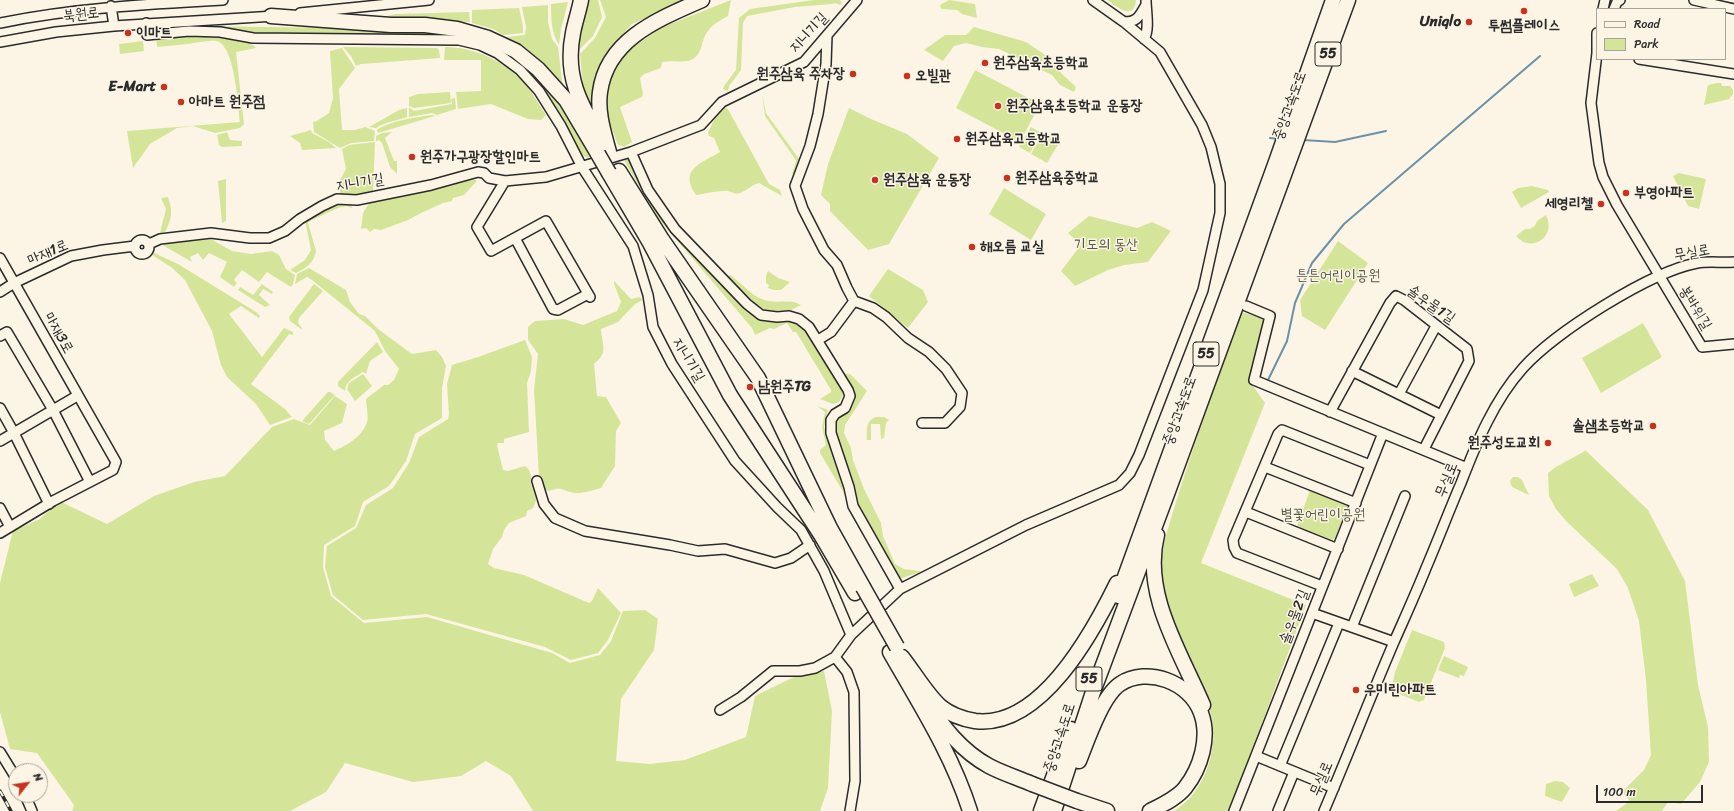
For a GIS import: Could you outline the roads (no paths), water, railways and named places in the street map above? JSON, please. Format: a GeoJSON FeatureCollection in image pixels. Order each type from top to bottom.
{"type":"FeatureCollection","features":[{"type":"Feature","properties":{"kind":"highway"},"geometry":{"type":"LineString","coordinates":[[575,0],[572,40],[572,76],[580,102],[603,153]]}},
{"type":"Feature","properties":{"kind":"highway"},"geometry":{"type":"LineString","coordinates":[[574,17],[581,0]]}},
{"type":"Feature","properties":{"kind":"highway"},"geometry":{"type":"LineString","coordinates":[[603,153],[600,92],[606,68],[618,50],[637,32],[668,15],[702,0]]}},
{"type":"Feature","properties":{"kind":"highway","name":"중앙고속도로"},"geometry":{"type":"LineString","coordinates":[[1302,106],[1333,0]]}},
{"type":"Feature","properties":{"kind":"highway","name":"중앙고속도로"},"geometry":{"type":"LineString","coordinates":[[1041,811],[1135,547],[1302,106],[1348,0]]}},
{"type":"Feature","properties":{"kind":"highway"},"geometry":{"type":"LineString","coordinates":[[271,16],[391,25],[425,25],[457,29],[488,38],[516,51],[538,69],[566,100],[603,153],[730,395],[821,535],[859,590],[934,712],[951,735],[969,752],[988,766],[1031,788]]}},
{"type":"Feature","properties":{"kind":"highway","name":"중앙고속도로"},"geometry":{"type":"LineString","coordinates":[[1055,811],[1092,692],[1167,494],[1282,161]]}},
{"type":"Feature","properties":{"kind":"highway"},"geometry":{"type":"LineString","coordinates":[[614,172],[758,378],[859,590]]}},
{"type":"Feature","properties":{"kind":"highway"},"geometry":{"type":"LineString","coordinates":[[1164,811],[1190,792],[1194,787],[1200,776],[1208,754],[1210,735],[1205,711],[1169,628],[1161,605],[1154,573],[1154,546],[1167,494]]}},
{"type":"Feature","properties":{"kind":"highway"},"geometry":{"type":"LineString","coordinates":[[896,652],[941,707],[947,711],[964,719],[981,722],[1000,720],[1035,700],[1052,683],[1086,642],[1135,547]]}},
{"type":"Feature","properties":{"kind":"highway"},"geometry":{"type":"LineString","coordinates":[[896,652],[952,765],[970,811]]}},
{"type":"Feature","properties":{"kind":"highway"},"geometry":{"type":"LineString","coordinates":[[1055,811],[1106,699],[1120,684],[1138,676],[1157,677],[1175,684],[1190,695],[1201,713],[1204,736],[1203,752],[1195,775],[1185,789],[1168,802],[1150,811]]}},
{"type":"Feature","properties":{"kind":"highway"},"geometry":{"type":"LineString","coordinates":[[928,718],[947,740],[967,758],[987,771],[1079,806],[1107,811]]}},
{"type":"Feature","properties":{"kind":"street","name":"북원로"},"geometry":{"type":"LineString","coordinates":[[0,23],[62,12],[111,6],[223,0]]}},
{"type":"Feature","properties":{"kind":"street","name":"북원로"},"geometry":{"type":"LineString","coordinates":[[0,42],[56,32],[114,26],[271,16],[429,0]]}},
{"type":"Feature","properties":{"kind":"street","name":"지니기길"},"geometry":{"type":"LineString","coordinates":[[135,246],[137,242],[141,240],[145,240],[148,244],[160,239],[211,233],[250,238],[269,238],[285,231],[300,219],[337,199],[357,200],[431,185],[478,172],[484,173],[489,178],[505,181],[546,177],[631,152],[701,124],[722,102],[804,62],[857,0]]}},
{"type":"Feature","properties":{"kind":"street"},"geometry":{"type":"LineString","coordinates":[[720,710],[741,697],[772,671],[800,671],[816,668],[835,657],[851,635],[900,589],[1026,525],[1119,485],[1130,472],[1139,455],[1206,292],[1220,213],[1220,184],[1211,147],[1202,125],[1160,52],[1124,22],[1093,0]]}},
{"type":"Feature","properties":{"kind":"street"},"geometry":{"type":"LineString","coordinates":[[1614,8],[1620,0]]}},
{"type":"Feature","properties":{"kind":"street"},"geometry":{"type":"LineString","coordinates":[[1694,0],[1734,9]]}},
{"type":"Feature","properties":{"kind":"street"},"geometry":{"type":"LineString","coordinates":[[1124,22],[1133,22],[1138,17],[1146,3]]}},
{"type":"Feature","properties":{"kind":"street"},"geometry":{"type":"LineString","coordinates":[[1144,39],[1146,36],[1147,23],[1146,3]]}},
{"type":"Feature","properties":{"kind":"street"},"geometry":{"type":"LineString","coordinates":[[111,6],[114,26]]}},
{"type":"Feature","properties":{"kind":"street","name":"지니기길"},"geometry":{"type":"LineString","coordinates":[[146,23],[147,35],[189,31],[220,32],[253,38],[459,40],[480,45],[498,53],[520,70],[539,91],[561,126],[582,167],[633,246],[648,295],[653,327],[672,364],[735,461],[777,507],[801,530],[824,571],[851,635]]}},
{"type":"Feature","properties":{"kind":"street"},"geometry":{"type":"LineString","coordinates":[[827,36],[826,64],[818,114],[810,146],[795,186],[803,209],[824,250],[837,265],[846,288],[854,301],[873,308],[886,317],[908,338],[929,352],[946,369],[958,385],[962,393],[960,407],[950,418],[945,423],[922,423]]}},
{"type":"Feature","properties":{"kind":"street"},"geometry":{"type":"LineString","coordinates":[[1596,60],[1591,103],[1599,163],[1603,177],[1617,205],[1659,276]]}},
{"type":"Feature","properties":{"kind":"street"},"geometry":{"type":"LineString","coordinates":[[1645,60],[1734,74]]}},
{"type":"Feature","properties":{"kind":"street"},"geometry":{"type":"LineString","coordinates":[[631,152],[648,190],[675,229],[747,304],[761,315],[777,317],[789,316],[799,319],[809,326],[818,340],[848,390],[850,396],[845,408],[835,414],[831,420],[831,433],[849,487],[853,506],[900,589]]}},
{"type":"Feature","properties":{"kind":"street"},"geometry":{"type":"LineString","coordinates":[[505,181],[477,227],[491,251],[546,221],[589,296],[558,310],[553,309],[515,238]]}},
{"type":"Feature","properties":{"kind":"street","name":"마재1로"},"geometry":{"type":"LineString","coordinates":[[0,292],[14,283],[71,256],[135,246]]}},
{"type":"Feature","properties":{"kind":"street"},"geometry":{"type":"LineString","coordinates":[[0,258],[14,283]]}},
{"type":"Feature","properties":{"kind":"street","name":"무실로"},"geometry":{"type":"LineString","coordinates":[[1324,811],[1394,642],[1424,575],[1481,433],[1500,400],[1523,367],[1548,345],[1575,325],[1613,300],[1659,276],[1672,270],[1698,263],[1734,262]]}},
{"type":"Feature","properties":{"kind":"street","name":"봉바위길"},"geometry":{"type":"LineString","coordinates":[[1659,276],[1702,347],[1734,344]]}},
{"type":"Feature","properties":{"kind":"street","name":"마재3로"},"geometry":{"type":"LineString","coordinates":[[0,533],[49,504],[113,470],[116,462],[14,283]]}},
{"type":"Feature","properties":{"kind":"street","name":"솔우물1길"},"geometry":{"type":"LineString","coordinates":[[1330,412],[1390,303],[1396,296],[1404,300],[1467,349],[1470,357],[1470,361],[1424,449]]}},
{"type":"Feature","properties":{"kind":"street"},"geometry":{"type":"LineString","coordinates":[[818,340],[832,332],[854,301]]}},
{"type":"Feature","properties":{"kind":"street"},"geometry":{"type":"LineString","coordinates":[[1246,306],[1270,316],[1254,380],[1467,468]]}},
{"type":"Feature","properties":{"kind":"street"},"geometry":{"type":"LineString","coordinates":[[1399,394],[1436,326]]}},
{"type":"Feature","properties":{"kind":"street"},"geometry":{"type":"LineString","coordinates":[[0,336],[7,332],[53,410],[90,482]]}},
{"type":"Feature","properties":{"kind":"street"},"geometry":{"type":"LineString","coordinates":[[1352,371],[1441,414]]}},
{"type":"Feature","properties":{"kind":"street"},"geometry":{"type":"LineString","coordinates":[[0,441],[78,396]]}},
{"type":"Feature","properties":{"kind":"street"},"geometry":{"type":"LineString","coordinates":[[0,408],[49,504]]}},
{"type":"Feature","properties":{"kind":"street"},"geometry":{"type":"LineString","coordinates":[[1322,586],[1237,553],[1233,540],[1278,434],[1282,430],[1370,465]]}},
{"type":"Feature","properties":{"kind":"street","name":"솔우물2길"},"geometry":{"type":"LineString","coordinates":[[1234,811],[1383,433]]}},
{"type":"Feature","properties":{"kind":"street"},"geometry":{"type":"LineString","coordinates":[[1265,467],[1356,503]]}},
{"type":"Feature","properties":{"kind":"street"},"geometry":{"type":"LineString","coordinates":[[537,481],[544,504],[555,518],[585,531],[698,551],[725,549],[775,563],[791,558],[810,545]]}},
{"type":"Feature","properties":{"kind":"street"},"geometry":{"type":"LineString","coordinates":[[1352,627],[1405,496]]}},
{"type":"Feature","properties":{"kind":"street"},"geometry":{"type":"LineString","coordinates":[[0,508],[10,527]]}},
{"type":"Feature","properties":{"kind":"street"},"geometry":{"type":"LineString","coordinates":[[1246,512],[1338,549]]}},
{"type":"Feature","properties":{"kind":"street"},"geometry":{"type":"LineString","coordinates":[[1312,614],[1394,642]]}},
{"type":"Feature","properties":{"kind":"street"},"geometry":{"type":"LineString","coordinates":[[1280,766],[1339,623]]}},
{"type":"Feature","properties":{"kind":"street"},"geometry":{"type":"LineString","coordinates":[[835,657],[847,672],[854,692],[855,781],[850,811]]}},
{"type":"Feature","properties":{"kind":"street"},"geometry":{"type":"LineString","coordinates":[[0,752],[8,765]]}},
{"type":"Feature","properties":{"kind":"street"},"geometry":{"type":"LineString","coordinates":[[1256,756],[1334,788]]}},
{"type":"Feature","properties":{"kind":"street"},"geometry":{"type":"LineString","coordinates":[[1278,811],[1294,772]]}},
{"type":"Feature","properties":{"kind":"waterway"},"geometry":{"type":"LineString","coordinates":[[1268,380],[1287,341],[1295,303],[1312,263],[1344,224],[1540,56]]}},
{"type":"Feature","properties":{"kind":"waterway"},"geometry":{"type":"LineString","coordinates":[[1303,140],[1335,142],[1386,131]]}},
{"type":"Feature","properties":{"kind":"waterway"},"geometry":{"type":"LineString","coordinates":[[1270,138],[1279,139]]}},
{"type":"Feature","properties":{"kind":"railway"},"geometry":{"type":"LineString","coordinates":[[0,791],[11,811]]}},
{"type":"Feature","properties":{"kind":"place","name":"투썸플레이스"},"geometry":{"type":"Point","coordinates":[1524,11]}},
{"type":"Feature","properties":{"kind":"place","name":"Uniqlo"},"geometry":{"type":"Point","coordinates":[1469,22]}},
{"type":"Feature","properties":{"kind":"place","name":"이마트"},"geometry":{"type":"Point","coordinates":[128,33]}},
{"type":"Feature","properties":{"kind":"place","name":"원주삼육초등학교"},"geometry":{"type":"Point","coordinates":[985,63]}},
{"type":"Feature","properties":{"kind":"place","name":"원주삼육 주차장"},"geometry":{"type":"Point","coordinates":[853,74]}},
{"type":"Feature","properties":{"kind":"place","name":"오빌관"},"geometry":{"type":"Point","coordinates":[907,76]}},
{"type":"Feature","properties":{"kind":"place","name":"E-Mart"},"geometry":{"type":"Point","coordinates":[164,87]}},
{"type":"Feature","properties":{"kind":"place","name":"아마트 원주점"},"geometry":{"type":"Point","coordinates":[181,102]}},
{"type":"Feature","properties":{"kind":"place","name":"원주삼육초등학교 운동장"},"geometry":{"type":"Point","coordinates":[998,106]}},
{"type":"Feature","properties":{"kind":"place","name":"원주삼육고등학교"},"geometry":{"type":"Point","coordinates":[957,139]}},
{"type":"Feature","properties":{"kind":"place","name":"원주가구광장할인마트"},"geometry":{"type":"Point","coordinates":[412,157]}},
{"type":"Feature","properties":{"kind":"place","name":"원주삼육중학교"},"geometry":{"type":"Point","coordinates":[1007,178]}},
{"type":"Feature","properties":{"kind":"place","name":"원주삼육 운동장"},"geometry":{"type":"Point","coordinates":[875,180]}},
{"type":"Feature","properties":{"kind":"place","name":"부영아파트"},"geometry":{"type":"Point","coordinates":[1626,193]}},
{"type":"Feature","properties":{"kind":"place","name":"세영리첼"},"geometry":{"type":"Point","coordinates":[1601,204]}},
{"type":"Feature","properties":{"kind":"place","name":"해오름 교실"},"geometry":{"type":"Point","coordinates":[972,247]}},
{"type":"Feature","properties":{"kind":"place","name":"남원주TG"},"geometry":{"type":"Point","coordinates":[750,387]}},
{"type":"Feature","properties":{"kind":"place","name":"솔샘초등학교"},"geometry":{"type":"Point","coordinates":[1653,426]}},
{"type":"Feature","properties":{"kind":"place","name":"원주성도교회"},"geometry":{"type":"Point","coordinates":[1548,443]}},
{"type":"Feature","properties":{"kind":"place","name":"우미린아파트"},"geometry":{"type":"Point","coordinates":[1356,690]}},
{"type":"Feature","properties":{"kind":"park label","name":"기도의 동산"},"geometry":{"type":"Point","coordinates":[1106,245]}},
{"type":"Feature","properties":{"kind":"park label","name":"튼튼어린이공원"},"geometry":{"type":"Point","coordinates":[1338,276]}},
{"type":"Feature","properties":{"kind":"park label","name":"별꽃어린이공원"},"geometry":{"type":"Point","coordinates":[1323,515]}}]}
